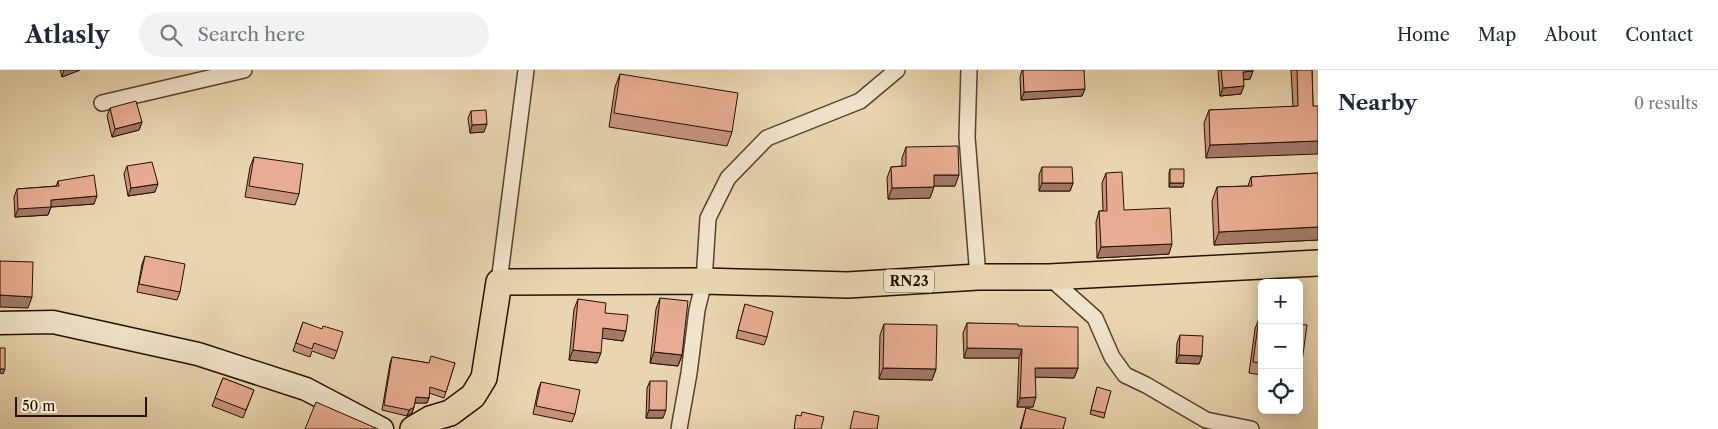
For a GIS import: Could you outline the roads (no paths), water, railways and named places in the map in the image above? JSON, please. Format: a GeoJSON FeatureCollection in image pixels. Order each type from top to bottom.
{"type":"FeatureCollection","features":[{"type":"Feature","properties":{"kind":"main road","name":"RN23"},"geometry":{"type":"LineString","coordinates":[[499,282],[704,282],[848,285],[978,277],[1049,277],[1318,262]]}},
{"type":"Feature","properties":{"kind":"main road"},"geometry":{"type":"LineString","coordinates":[[413,429],[430,419],[450,413],[473,396],[484,378],[499,282]]}},
{"type":"Feature","properties":{"kind":"main road"},"geometry":{"type":"LineString","coordinates":[[0,323],[54,322],[198,354],[306,389],[382,429]]}},
{"type":"Feature","properties":{"kind":"street"},"geometry":{"type":"LineString","coordinates":[[102,103],[244,70]]}},
{"type":"Feature","properties":{"kind":"street"},"geometry":{"type":"LineString","coordinates":[[499,282],[526,70]]}},
{"type":"Feature","properties":{"kind":"street"},"geometry":{"type":"LineString","coordinates":[[679,429],[690,373],[697,310],[704,282],[708,218],[728,178],[767,138],[860,101],[897,70]]}},
{"type":"Feature","properties":{"kind":"street"},"geometry":{"type":"LineString","coordinates":[[969,70],[968,137],[978,277]]}},
{"type":"Feature","properties":{"kind":"street"},"geometry":{"type":"LineString","coordinates":[[1049,277],[1095,318],[1112,358],[1125,375],[1206,420],[1251,429]]}}]}
